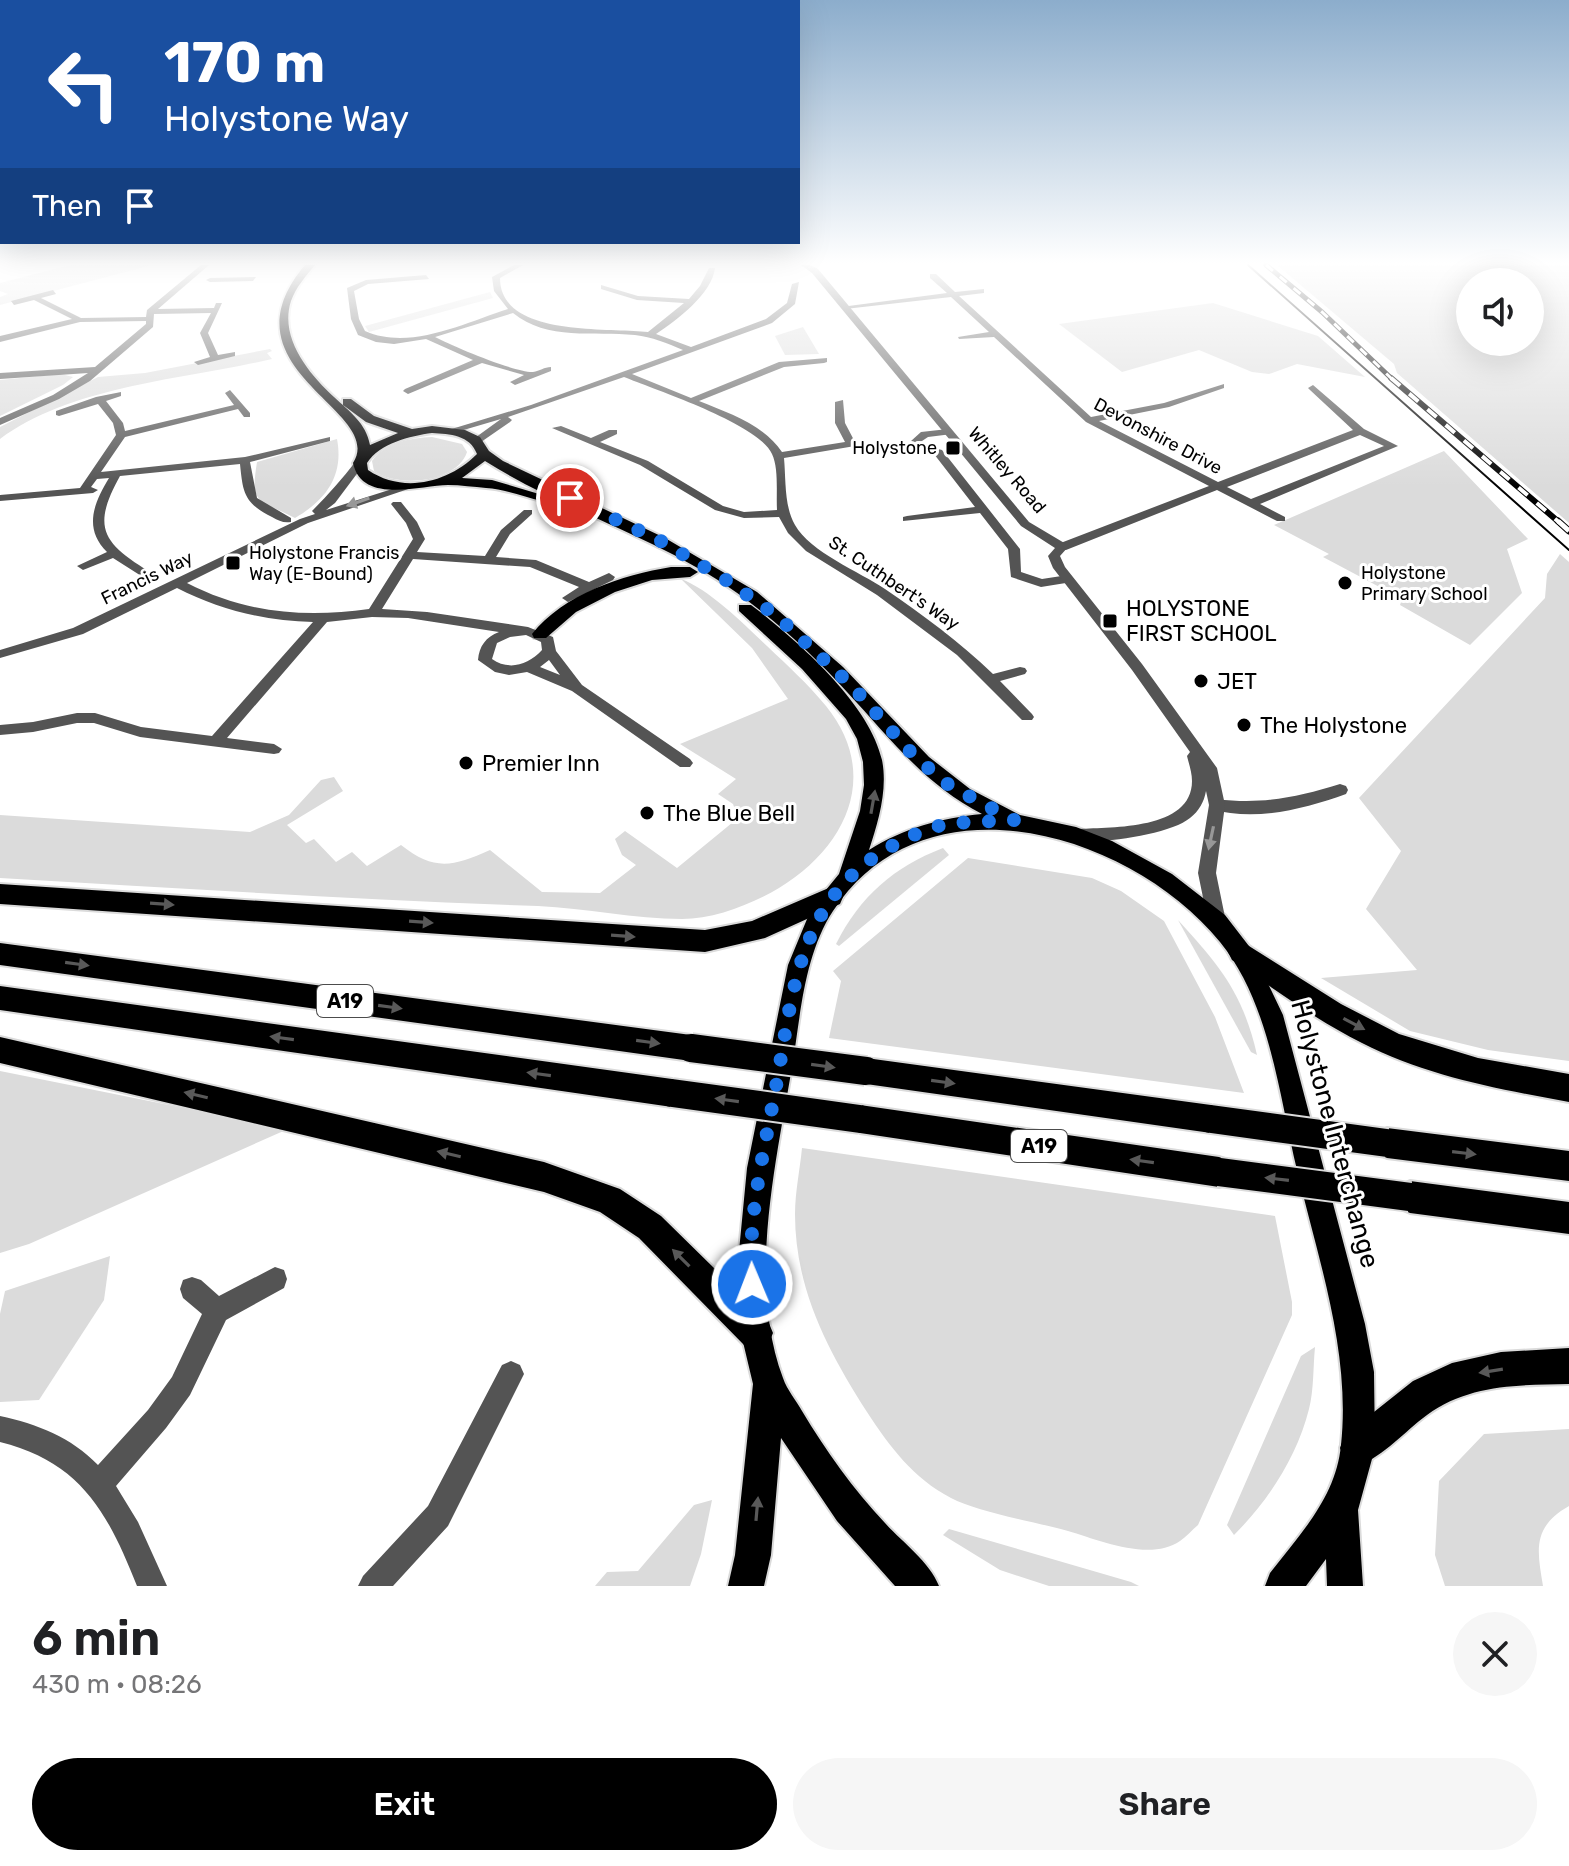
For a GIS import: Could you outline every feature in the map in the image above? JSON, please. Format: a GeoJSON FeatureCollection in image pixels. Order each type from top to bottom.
{"type":"FeatureCollection","features":[{"type":"Feature","properties":{"kind":"highway"},"geometry":{"type":"LineString","coordinates":[[0,894],[705,941],[756,931],[831,897]]}},
{"type":"Feature","properties":{"kind":"highway"},"geometry":{"type":"LineString","coordinates":[[1241,952],[1347,1021],[1388,1042],[1480,1072],[1569,1088]]}},
{"type":"Feature","properties":{"kind":"highway","name":"A19"},"geometry":{"type":"LineString","coordinates":[[0,954],[1569,1166]]}},
{"type":"Feature","properties":{"kind":"highway","name":"A19"},"geometry":{"type":"LineString","coordinates":[[0,998],[1219,1172],[1569,1218]]}},
{"type":"Feature","properties":{"kind":"highway"},"geometry":{"type":"LineString","coordinates":[[0,1050],[544,1177],[609,1200],[650,1227],[756,1333]]}},
{"type":"Feature","properties":{"kind":"highway"},"geometry":{"type":"LineString","coordinates":[[1358,1448],[1435,1388],[1490,1370],[1569,1366]]}},
{"type":"Feature","properties":{"kind":"main road"},"geometry":{"type":"LineString","coordinates":[[286,339],[303,372],[357,426],[362,472],[369,479],[382,484],[412,486],[444,481],[492,484],[540,496],[648,546],[756,615],[839,696],[859,722],[871,748],[876,774],[867,828],[849,876]]}},
{"type":"Feature","properties":{"kind":"main road"},"geometry":{"type":"LineString","coordinates":[[295,339],[308,367],[343,400],[370,419],[411,433]]}},
{"type":"Feature","properties":{"kind":"main road"},"geometry":{"type":"LineString","coordinates":[[362,459],[384,442],[411,433],[450,431],[548,489],[659,540],[777,616],[853,687],[915,757],[973,801],[1014,820]]}},
{"type":"Feature","properties":{"kind":"main road"},"geometry":{"type":"LineString","coordinates":[[444,481],[476,464],[480,447]]}},
{"type":"Feature","properties":{"kind":"main road"},"geometry":{"type":"LineString","coordinates":[[540,634],[565,611],[635,579],[676,571],[690,572]]}},
{"type":"Feature","properties":{"kind":"main road","name":"Holystone Interchange"},"geometry":{"type":"LineString","coordinates":[[921,1586],[863,1528],[812,1461],[769,1384],[756,1333],[750,1260],[754,1206],[799,964],[817,918],[831,897],[849,876],[880,853],[928,829],[948,824],[1014,820],[1079,835],[1162,877],[1217,922],[1241,952],[1273,1019],[1349,1324],[1358,1372],[1358,1448],[1341,1510],[1283,1586]]}},
{"type":"Feature","properties":{"kind":"main road"},"geometry":{"type":"LineString","coordinates":[[746,1586],[753,1555],[769,1384]]}},
{"type":"Feature","properties":{"kind":"main road"},"geometry":{"type":"LineString","coordinates":[[1341,1510],[1345,1586]]}},
{"type":"Feature","properties":{"kind":"street"},"geometry":{"type":"LineString","coordinates":[[0,422],[56,397],[98,370],[134,339]]}},
{"type":"Feature","properties":{"kind":"street"},"geometry":{"type":"LineString","coordinates":[[206,339],[215,358]]}},
{"type":"Feature","properties":{"kind":"street"},"geometry":{"type":"LineString","coordinates":[[432,339],[479,361],[533,375]]}},
{"type":"Feature","properties":{"kind":"street"},"geometry":{"type":"LineString","coordinates":[[660,339],[691,350]]}},
{"type":"Feature","properties":{"kind":"street"},"geometry":{"type":"LineString","coordinates":[[450,431],[534,407],[721,339]]}},
{"type":"Feature","properties":{"kind":"street","name":"Whitley Road"},"geometry":{"type":"LineString","coordinates":[[871,339],[1025,524],[1062,547]]}},
{"type":"Feature","properties":{"kind":"street","name":"Devonshire Drive"},"geometry":{"type":"LineString","coordinates":[[1000,339],[1089,420],[1281,519]]}},
{"type":"Feature","properties":{"kind":"street"},"geometry":{"type":"LineString","coordinates":[[198,362],[232,354]]}},
{"type":"Feature","properties":{"kind":"street"},"geometry":{"type":"LineString","coordinates":[[693,400],[782,364],[812,365],[824,360]]}},
{"type":"Feature","properties":{"kind":"street"},"geometry":{"type":"LineString","coordinates":[[408,391],[479,361]]}},
{"type":"Feature","properties":{"kind":"street"},"geometry":{"type":"LineString","coordinates":[[515,382],[548,369]]}},
{"type":"Feature","properties":{"kind":"street"},"geometry":{"type":"LineString","coordinates":[[0,376],[98,370]]}},
{"type":"Feature","properties":{"kind":"street"},"geometry":{"type":"LineString","coordinates":[[557,428],[644,463],[719,508],[744,515],[783,513],[779,456],[770,442],[731,417],[624,374]]}},
{"type":"Feature","properties":{"kind":"street"},"geometry":{"type":"LineString","coordinates":[[1209,381],[1232,390]]}},
{"type":"Feature","properties":{"kind":"street"},"geometry":{"type":"LineString","coordinates":[[426,384],[445,390]]}},
{"type":"Feature","properties":{"kind":"street"},"geometry":{"type":"LineString","coordinates":[[1251,503],[1393,446],[1360,431],[1317,387],[1298,385]]}},
{"type":"Feature","properties":{"kind":"street"},"geometry":{"type":"LineString","coordinates":[[1089,420],[1166,405],[1221,386]]}},
{"type":"Feature","properties":{"kind":"street"},"geometry":{"type":"LineString","coordinates":[[230,393],[247,415]]}},
{"type":"Feature","properties":{"kind":"street"},"geometry":{"type":"LineString","coordinates":[[59,413],[118,394]]}},
{"type":"Feature","properties":{"kind":"street"},"geometry":{"type":"LineString","coordinates":[[99,399],[118,423],[121,435]]}},
{"type":"Feature","properties":{"kind":"street"},"geometry":{"type":"LineString","coordinates":[[779,456],[851,444],[840,423],[840,402]]}},
{"type":"Feature","properties":{"kind":"street"},"geometry":{"type":"LineString","coordinates":[[83,491],[121,435],[240,406]]}},
{"type":"Feature","properties":{"kind":"street"},"geometry":{"type":"LineString","coordinates":[[480,447],[534,407]]}},
{"type":"Feature","properties":{"kind":"street"},"geometry":{"type":"LineString","coordinates":[[1217,922],[1207,864],[1217,805],[1209,768],[1054,561],[1054,556],[1062,547],[1360,431]]}},
{"type":"Feature","properties":{"kind":"street"},"geometry":{"type":"LineString","coordinates":[[591,442],[613,432]]}},
{"type":"Feature","properties":{"kind":"street"},"geometry":{"type":"LineString","coordinates":[[948,432],[925,434],[916,441],[923,448],[938,452],[1014,549],[1015,574],[1041,583],[1068,579]]}},
{"type":"Feature","properties":{"kind":"street"},"geometry":{"type":"LineString","coordinates":[[94,476],[245,460],[326,439]]}},
{"type":"Feature","properties":{"kind":"street","name":"Francis Way"},"geometry":{"type":"LineString","coordinates":[[304,521],[331,501],[362,459]]}},
{"type":"Feature","properties":{"kind":"street"},"geometry":{"type":"LineString","coordinates":[[245,460],[246,492],[252,502],[287,520]]}},
{"type":"Feature","properties":{"kind":"street"},"geometry":{"type":"LineString","coordinates":[[116,474],[96,515],[97,530],[113,554],[146,575]]}},
{"type":"Feature","properties":{"kind":"street","name":"Francis Way"},"geometry":{"type":"LineString","coordinates":[[0,654],[78,631],[304,521],[412,486]]}},
{"type":"Feature","properties":{"kind":"street"},"geometry":{"type":"LineString","coordinates":[[0,498],[107,489]]}},
{"type":"Feature","properties":{"kind":"street"},"geometry":{"type":"LineString","coordinates":[[373,613],[412,555],[419,539],[397,504]]}},
{"type":"Feature","properties":{"kind":"street"},"geometry":{"type":"LineString","coordinates":[[907,519],[983,509]]}},
{"type":"Feature","properties":{"kind":"street"},"geometry":{"type":"LineString","coordinates":[[489,559],[505,532],[528,512]]}},
{"type":"Feature","properties":{"kind":"street","name":"St. Cuthbert's Way"},"geometry":{"type":"LineString","coordinates":[[783,513],[792,531],[810,548],[881,592],[962,652],[1027,717]]}},
{"type":"Feature","properties":{"kind":"street"},"geometry":{"type":"LineString","coordinates":[[83,566],[113,554]]}},
{"type":"Feature","properties":{"kind":"street"},"geometry":{"type":"LineString","coordinates":[[412,555],[532,563],[589,587]]}},
{"type":"Feature","properties":{"kind":"street"},"geometry":{"type":"LineString","coordinates":[[568,598],[609,577]]}},
{"type":"Feature","properties":{"kind":"street"},"geometry":{"type":"LineString","coordinates":[[177,583],[225,606],[277,616],[324,618],[373,613],[426,616],[540,634],[548,640],[549,651],[577,688]]}},
{"type":"Feature","properties":{"kind":"street"},"geometry":{"type":"LineString","coordinates":[[216,741],[324,618]]}},
{"type":"Feature","properties":{"kind":"street"},"geometry":{"type":"LineString","coordinates":[[456,622],[477,638],[490,665],[498,669],[528,667],[540,662],[549,651]]}},
{"type":"Feature","properties":{"kind":"street"},"geometry":{"type":"LineString","coordinates":[[484,653],[491,641],[517,631]]}},
{"type":"Feature","properties":{"kind":"street"},"geometry":{"type":"LineString","coordinates":[[528,667],[577,688],[685,763]]}},
{"type":"Feature","properties":{"kind":"street"},"geometry":{"type":"LineString","coordinates":[[989,680],[1020,671]]}},
{"type":"Feature","properties":{"kind":"street"},"geometry":{"type":"LineString","coordinates":[[0,730],[95,718],[140,732],[274,749]]}},
{"type":"Feature","properties":{"kind":"street"},"geometry":{"type":"LineString","coordinates":[[1079,835],[1165,826],[1188,813],[1200,791],[1201,779],[1189,740]]}},
{"type":"Feature","properties":{"kind":"street"},"geometry":{"type":"LineString","coordinates":[[1217,805],[1271,808],[1340,790]]}},
{"type":"Feature","properties":{"kind":"street"},"geometry":{"type":"LineString","coordinates":[[99,1485],[157,1419],[181,1386],[217,1311],[275,1279]]}},
{"type":"Feature","properties":{"kind":"street"},"geometry":{"type":"LineString","coordinates":[[192,1289],[217,1311]]}},
{"type":"Feature","properties":{"kind":"street"},"geometry":{"type":"LineString","coordinates":[[373,1586],[438,1516],[511,1374]]}},
{"type":"Feature","properties":{"kind":"street"},"geometry":{"type":"LineString","coordinates":[[0,1429],[26,1432],[52,1444],[99,1485],[116,1506],[152,1586]]}},
{"type":"Feature","properties":{"kind":"shaded area"},"geometry":{"type":"Polygon","coordinates":[[[777,339],[810,339],[819,354],[785,355],[777,339]]]}},
{"type":"Feature","properties":{"kind":"shaded area"},"geometry":{"type":"Polygon","coordinates":[[[1079,339],[1321,339],[1365,377],[1297,364],[1269,374],[1252,372],[1199,350],[1122,372],[1079,339]]]}},
{"type":"Feature","properties":{"kind":"shaded area"},"geometry":{"type":"Polygon","coordinates":[[[1364,339],[1456,339],[1456,356],[1544,356],[1544,339],[1569,339],[1569,523],[1397,373],[1394,364],[1364,339]]]}},
{"type":"Feature","properties":{"kind":"shaded area"},"geometry":{"type":"Polygon","coordinates":[[[272,351],[267,353],[272,359],[96,395],[29,421],[0,439],[0,427],[98,377],[145,373],[272,351]]]}},
{"type":"Feature","properties":{"kind":"shaded area"},"geometry":{"type":"Polygon","coordinates":[[[61,374],[73,377],[0,416],[0,380],[61,374]]]}},
{"type":"Feature","properties":{"kind":"shaded area"},"geometry":{"type":"Polygon","coordinates":[[[432,437],[462,444],[467,452],[461,462],[439,476],[425,480],[397,480],[374,471],[372,461],[384,449],[407,440],[432,437]]]}},
{"type":"Feature","properties":{"kind":"shaded area"},"geometry":{"type":"Polygon","coordinates":[[[337,439],[335,476],[324,495],[306,511],[295,518],[265,504],[256,494],[257,462],[337,439]]]}},
{"type":"Feature","properties":{"kind":"shaded area"},"geometry":{"type":"Polygon","coordinates":[[[1444,451],[1528,539],[1507,549],[1522,593],[1470,645],[1400,605],[1402,599],[1323,557],[1329,554],[1274,525],[1444,451]]]}},
{"type":"Feature","properties":{"kind":"shaded area"},"geometry":{"type":"Polygon","coordinates":[[[1560,554],[1569,562],[1569,1061],[1488,1050],[1410,1031],[1321,978],[1417,970],[1366,909],[1401,851],[1359,798],[1545,598],[1547,574],[1560,554]]]}},
{"type":"Feature","properties":{"kind":"shaded area"},"geometry":{"type":"Polygon","coordinates":[[[681,579],[726,608],[805,682],[843,732],[851,757],[853,783],[849,807],[838,830],[823,852],[803,871],[757,900],[707,916],[664,919],[538,906],[0,878],[0,815],[250,832],[289,815],[321,780],[334,777],[343,791],[287,825],[306,843],[314,839],[336,862],[352,852],[367,866],[401,845],[423,859],[444,864],[490,850],[542,892],[600,893],[636,865],[622,855],[615,839],[625,831],[677,868],[738,818],[733,804],[718,794],[736,779],[680,744],[788,699],[752,648],[681,579]]]}},
{"type":"Feature","properties":{"kind":"shaded area"},"geometry":{"type":"Polygon","coordinates":[[[943,848],[949,855],[839,946],[836,944],[856,911],[880,885],[909,864],[943,848]]]}},
{"type":"Feature","properties":{"kind":"shaded area"},"geometry":{"type":"Polygon","coordinates":[[[968,858],[1092,878],[1121,891],[1164,921],[1215,1017],[1244,1093],[829,1038],[841,981],[833,971],[968,858]]]}},
{"type":"Feature","properties":{"kind":"shaded area"},"geometry":{"type":"Polygon","coordinates":[[[1178,920],[1228,981],[1245,1014],[1257,1055],[1251,1052],[1178,920]]]}},
{"type":"Feature","properties":{"kind":"shaded area"},"geometry":{"type":"Polygon","coordinates":[[[0,1071],[288,1129],[29,1244],[0,1253],[0,1071]]]}},
{"type":"Feature","properties":{"kind":"shaded area"},"geometry":{"type":"Polygon","coordinates":[[[802,1148],[1275,1216],[1292,1315],[1198,1525],[1168,1547],[1154,1550],[1109,1544],[962,1503],[937,1490],[903,1461],[867,1412],[839,1366],[807,1294],[796,1242],[795,1214],[802,1148]]]}},
{"type":"Feature","properties":{"kind":"shaded area"},"geometry":{"type":"Polygon","coordinates":[[[110,1256],[104,1300],[39,1400],[0,1402],[0,1314],[5,1291],[110,1256]]]}},
{"type":"Feature","properties":{"kind":"shaded area"},"geometry":{"type":"Polygon","coordinates":[[[1315,1347],[1311,1402],[1297,1444],[1270,1493],[1234,1535],[1227,1525],[1301,1356],[1315,1347]]]}},
{"type":"Feature","properties":{"kind":"shaded area"},"geometry":{"type":"Polygon","coordinates":[[[1569,1429],[1569,1506],[1548,1522],[1540,1540],[1543,1586],[1445,1586],[1435,1555],[1439,1481],[1484,1434],[1569,1429]]]}},
{"type":"Feature","properties":{"kind":"shaded area"},"geometry":{"type":"Polygon","coordinates":[[[712,1500],[701,1554],[690,1586],[595,1586],[607,1572],[638,1571],[694,1505],[712,1500]]]}},
{"type":"Feature","properties":{"kind":"shaded area"},"geometry":{"type":"Polygon","coordinates":[[[949,1529],[1139,1586],[1049,1586],[1000,1570],[943,1535],[949,1529]]]}},
{"type":"Feature","properties":{"kind":"tram line"},"geometry":{"type":"LineString","coordinates":[[1331,339],[1569,550]]}},
{"type":"Feature","properties":{"kind":"railway"},"geometry":{"type":"LineString","coordinates":[[1350,339],[1393,380]]}},
{"type":"Feature","properties":{"kind":"railway"},"geometry":{"type":"LineString","coordinates":[[1391,378],[1560,523]]}},
{"type":"Feature","properties":{"kind":"railway"},"geometry":{"type":"LineString","coordinates":[[1558,521],[1569,531]]}},
{"type":"Feature","properties":{"kind":"place","name":"Holystone"},"geometry":{"type":"Point","coordinates":[953,448]}},
{"type":"Feature","properties":{"kind":"place","name":"Holystone Francis Way (E-Bound)"},"geometry":{"type":"Point","coordinates":[233,563]}},
{"type":"Feature","properties":{"kind":"place","name":"Holystone Primary School"},"geometry":{"type":"Point","coordinates":[1345,583]}},
{"type":"Feature","properties":{"kind":"place","name":"HOLYSTONE FIRST SCHOOL"},"geometry":{"type":"Point","coordinates":[1110,621]}},
{"type":"Feature","properties":{"kind":"place","name":"JET"},"geometry":{"type":"Point","coordinates":[1201,681]}},
{"type":"Feature","properties":{"kind":"place","name":"The Holystone"},"geometry":{"type":"Point","coordinates":[1244,725]}},
{"type":"Feature","properties":{"kind":"place","name":"Premier Inn"},"geometry":{"type":"Point","coordinates":[466,763]}},
{"type":"Feature","properties":{"kind":"place","name":"The Blue Bell"},"geometry":{"type":"Point","coordinates":[647,813]}},
{"type":"Feature","properties":{"kind":"route"},"geometry":{"type":"LineString","coordinates":[[570,498],[659,540],[726,580],[777,616],[853,687],[915,757],[973,801],[1014,820],[948,824],[904,840],[849,876],[817,918],[799,964],[754,1206],[750,1260],[752,1284]]}}]}
